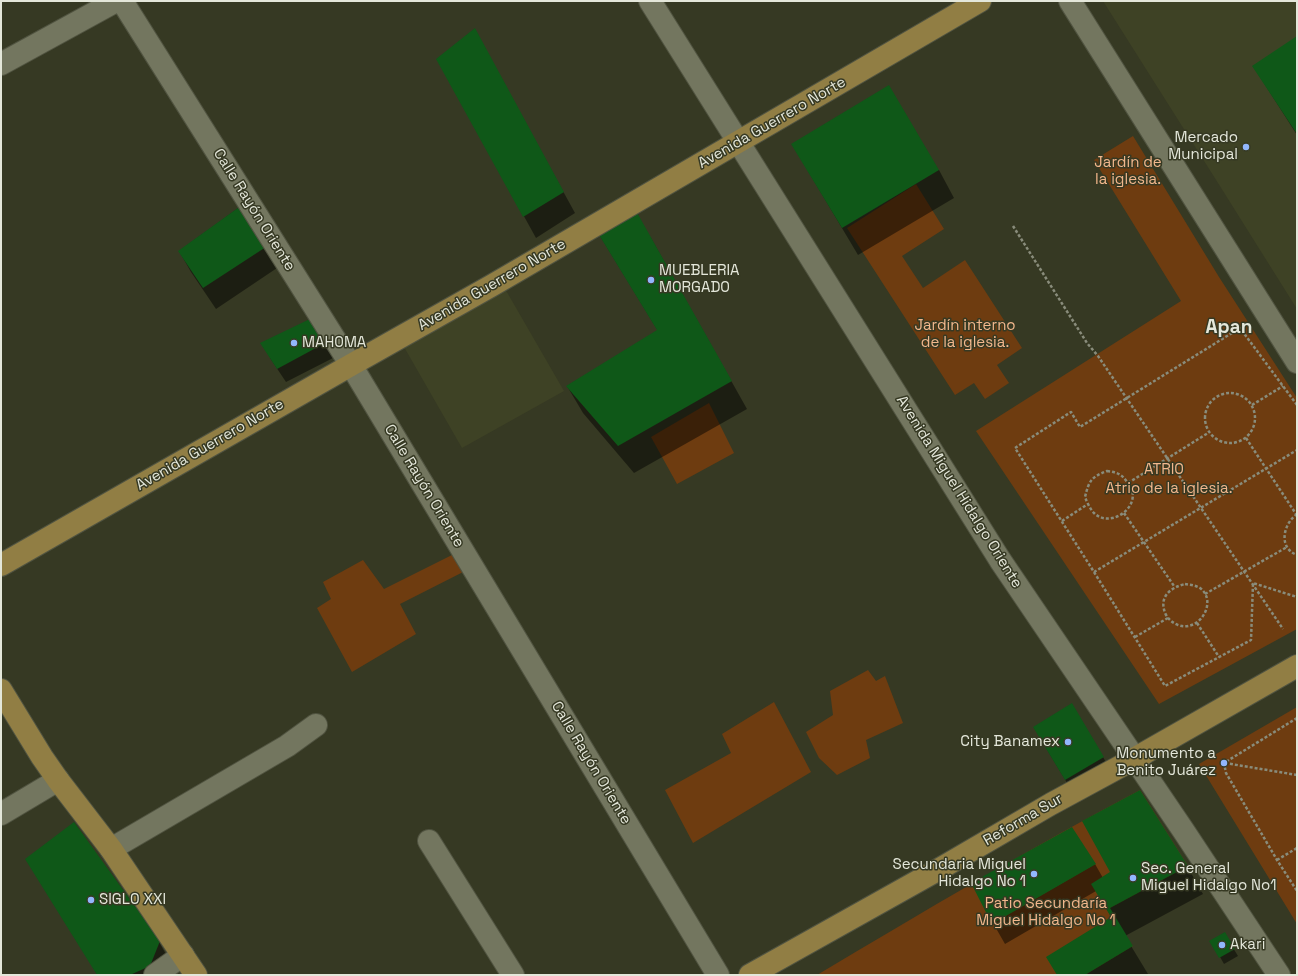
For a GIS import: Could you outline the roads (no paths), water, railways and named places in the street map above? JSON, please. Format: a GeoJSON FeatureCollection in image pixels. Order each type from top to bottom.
{"type":"FeatureCollection","features":[{"type":"Feature","properties":{"kind":"main road","name":"Avenida Guerrero Norte"},"geometry":{"type":"LineString","coordinates":[[1,565],[491,286],[739,143],[980,1]]}},
{"type":"Feature","properties":{"kind":"main road","name":"Reforma Sur"},"geometry":{"type":"LineString","coordinates":[[750,975],[1297,666]]}},
{"type":"Feature","properties":{"kind":"main road"},"geometry":{"type":"LineString","coordinates":[[1,690],[42,757],[111,849],[196,975]]}},
{"type":"Feature","properties":{"kind":"street"},"geometry":{"type":"LineString","coordinates":[[1,64],[116,1]]}},
{"type":"Feature","properties":{"kind":"street","name":"Calle Rayón Oriente"},"geometry":{"type":"LineString","coordinates":[[122,1],[351,365],[718,975]]}},
{"type":"Feature","properties":{"kind":"street","name":"Avenida Miguel Hidalgo Oriente"},"geometry":{"type":"LineString","coordinates":[[650,1],[1000,560],[1279,975]]}},
{"type":"Feature","properties":{"kind":"street"},"geometry":{"type":"LineString","coordinates":[[1070,1],[1297,362]]}},
{"type":"Feature","properties":{"kind":"street"},"geometry":{"type":"LineString","coordinates":[[111,849],[287,746],[316,725]]}},
{"type":"Feature","properties":{"kind":"street"},"geometry":{"type":"LineString","coordinates":[[1,814],[58,780]]}},
{"type":"Feature","properties":{"kind":"street"},"geometry":{"type":"LineString","coordinates":[[429,841],[513,975]]}},
{"type":"Feature","properties":{"kind":"street"},"geometry":{"type":"LineString","coordinates":[[155,975],[183,955]]}},
{"type":"Feature","properties":{"kind":"place","name":"Mercado Municipal"},"geometry":{"type":"Point","coordinates":[1246,147]}},
{"type":"Feature","properties":{"kind":"place","name":"MUEBLERIA M0RGAD0"},"geometry":{"type":"Point","coordinates":[651,280]}},
{"type":"Feature","properties":{"kind":"place","name":"MAH0MA"},"geometry":{"type":"Point","coordinates":[294,343]}},
{"type":"Feature","properties":{"kind":"place","name":"City Banamex"},"geometry":{"type":"Point","coordinates":[1068,742]}},
{"type":"Feature","properties":{"kind":"place","name":"Monumento a Benito Juárez"},"geometry":{"type":"Point","coordinates":[1224,763]}},
{"type":"Feature","properties":{"kind":"place","name":"Secundaria Miguel Hidalgo No 1"},"geometry":{"type":"Point","coordinates":[1034,874]}},
{"type":"Feature","properties":{"kind":"place","name":"Sec. General Miguel Hidalgo No1"},"geometry":{"type":"Point","coordinates":[1133,878]}},
{"type":"Feature","properties":{"kind":"place","name":"SIGL0 XXI"},"geometry":{"type":"Point","coordinates":[91,900]}},
{"type":"Feature","properties":{"kind":"place","name":"Akari"},"geometry":{"type":"Point","coordinates":[1222,945]}},
{"type":"Feature","properties":{"kind":"district","name":"Apan"},"geometry":{"type":"Point","coordinates":[1229,328]}},
{"type":"Feature","properties":{"kind":"park label","name":"Jardín de la iglesia."},"geometry":{"type":"Point","coordinates":[1128,172]}},
{"type":"Feature","properties":{"kind":"park label","name":"Jardín interno de la iglesia."},"geometry":{"type":"Point","coordinates":[965,334]}},
{"type":"Feature","properties":{"kind":"park label","name":"ATRI0"},"geometry":{"type":"Point","coordinates":[1164,470]}},
{"type":"Feature","properties":{"kind":"park label","name":"Atrio de la iglesia."},"geometry":{"type":"Point","coordinates":[1169,489]}},
{"type":"Feature","properties":{"kind":"park label","name":"Patio Secundaría Miguel Hidalgo No 1"},"geometry":{"type":"Point","coordinates":[1046,912]}}]}
